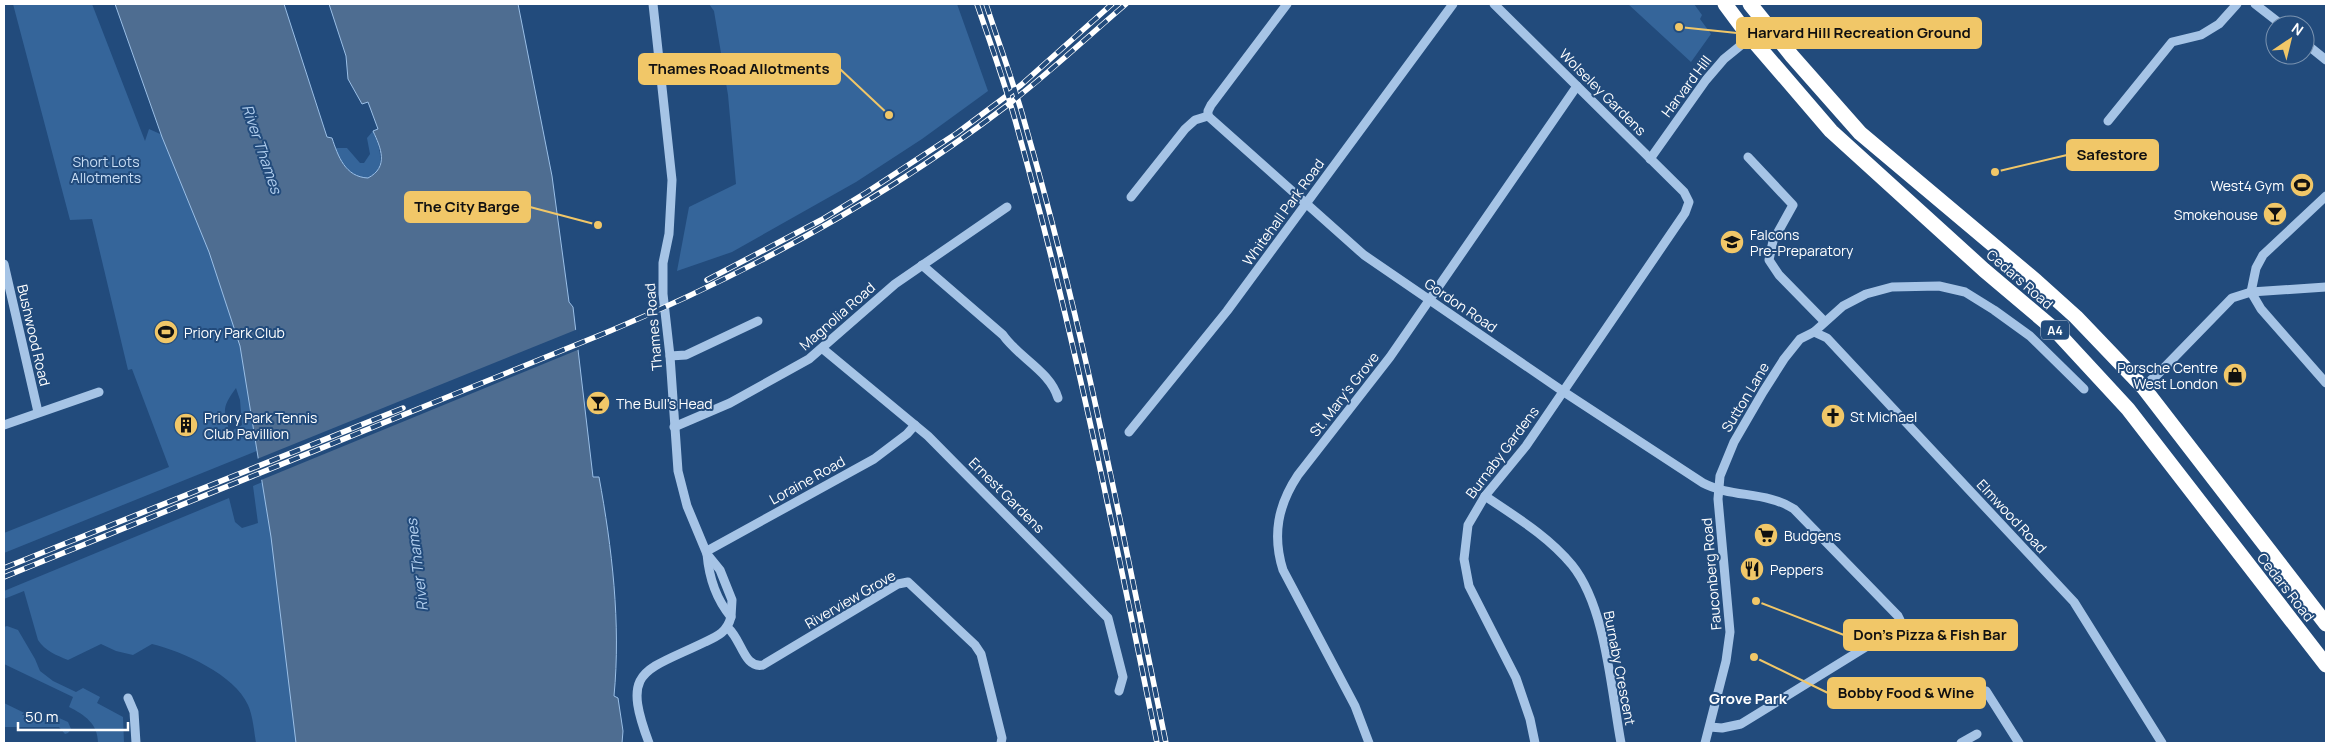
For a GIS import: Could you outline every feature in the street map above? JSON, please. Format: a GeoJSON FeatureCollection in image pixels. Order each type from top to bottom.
{"type":"FeatureCollection","features":[{"type":"Feature","properties":{"kind":"highway","name":"A4"},"geometry":{"type":"LineString","coordinates":[[1725,4],[1748,34]]}},
{"type":"Feature","properties":{"kind":"highway","name":"Cedars Road"},"geometry":{"type":"LineString","coordinates":[[1753,7],[1860,133],[2076,317],[2142,387],[2326,624]]}},
{"type":"Feature","properties":{"kind":"highway","name":"Cedars Road"},"geometry":{"type":"LineString","coordinates":[[1748,34],[1831,131],[1984,270],[2055,330],[2128,409],[2326,665]]}},
{"type":"Feature","properties":{"kind":"street","name":"Thames Road"},"geometry":{"type":"LineString","coordinates":[[653,4],[672,180],[669,234],[662,263],[678,472],[682,488],[707,552],[720,570],[732,600],[732,617],[728,628]]}},
{"type":"Feature","properties":{"kind":"street"},"geometry":{"type":"LineString","coordinates":[[1131,197],[1185,129],[1195,120],[1208,116],[1211,105],[1287,4]]}},
{"type":"Feature","properties":{"kind":"street","name":"Whitehall Park Road"},"geometry":{"type":"LineString","coordinates":[[1130,432],[1227,311],[1453,4]]}},
{"type":"Feature","properties":{"kind":"street","name":"Wolseley Gardens"},"geometry":{"type":"LineString","coordinates":[[1494,4],[1684,192],[1689,202]]}},
{"type":"Feature","properties":{"kind":"street"},"geometry":{"type":"LineString","coordinates":[[2108,121],[2168,46],[2183,38],[2201,35],[2219,24],[2238,4]]}},
{"type":"Feature","properties":{"kind":"street"},"geometry":{"type":"LineString","coordinates":[[2255,4],[2269,15]]}},
{"type":"Feature","properties":{"kind":"street","name":"Harvard Hill"},"geometry":{"type":"LineString","coordinates":[[1650,159],[1724,59],[1748,34]]}},
{"type":"Feature","properties":{"kind":"street"},"geometry":{"type":"LineString","coordinates":[[2315,51],[2326,60]]}},
{"type":"Feature","properties":{"kind":"street","name":"St. Mary's Grove"},"geometry":{"type":"LineString","coordinates":[[1369,743],[1355,706],[1285,575],[1277,547],[1277,526],[1283,503],[1298,475],[1390,357],[1578,86]]}},
{"type":"Feature","properties":{"kind":"street","name":"Gordon Road"},"geometry":{"type":"LineString","coordinates":[[1208,116],[1364,255],[1564,392],[1703,483],[1719,489],[1767,498],[1794,509],[1900,620],[1895,629],[1741,724],[1722,728],[1710,727]]}},
{"type":"Feature","properties":{"kind":"street"},"geometry":{"type":"LineString","coordinates":[[1748,157],[1793,205],[1773,241],[1769,260],[1779,275],[1824,321]]}},
{"type":"Feature","properties":{"kind":"street"},"geometry":{"type":"LineString","coordinates":[[2326,196],[2263,255],[2256,268],[2251,292],[2260,310],[2326,383]]}},
{"type":"Feature","properties":{"kind":"street","name":"Burnaby Gardens"},"geometry":{"type":"LineString","coordinates":[[1535,743],[1521,690],[1503,650],[1476,604],[1466,577],[1464,559],[1466,533],[1471,518],[1485,496],[1526,446],[1564,392],[1685,213],[1689,202]]}},
{"type":"Feature","properties":{"kind":"street","name":"Magnolia Road"},"geometry":{"type":"LineString","coordinates":[[674,427],[730,404],[794,369],[823,349],[870,304],[922,265],[1007,207]]}},
{"type":"Feature","properties":{"kind":"street","name":"Bushwood Road"},"geometry":{"type":"LineString","coordinates":[[4,264],[38,412]]}},
{"type":"Feature","properties":{"kind":"street"},"geometry":{"type":"LineString","coordinates":[[922,265],[1002,335],[1009,344],[1045,376],[1056,391],[1058,398]]}},
{"type":"Feature","properties":{"kind":"street","name":"Sutton Lane"},"geometry":{"type":"LineString","coordinates":[[1719,489],[1720,476],[1728,456],[1763,392],[1784,359],[1800,339],[1814,332],[1824,321],[1843,306],[1866,294],[1892,287],[1939,286],[1965,292],[2030,336],[2084,389]]}},
{"type":"Feature","properties":{"kind":"street"},"geometry":{"type":"LineString","coordinates":[[2142,387],[2158,374],[2232,298],[2251,292],[2326,287]]}},
{"type":"Feature","properties":{"kind":"street"},"geometry":{"type":"LineString","coordinates":[[670,356],[686,355],[758,321]]}},
{"type":"Feature","properties":{"kind":"street","name":"Elmwood Road"},"geometry":{"type":"LineString","coordinates":[[1814,332],[1827,338],[2074,602],[2162,743]]}},
{"type":"Feature","properties":{"kind":"street","name":"Ernest Gardens"},"geometry":{"type":"LineString","coordinates":[[823,349],[915,425],[1108,618],[1123,677],[1119,691]]}},
{"type":"Feature","properties":{"kind":"street"},"geometry":{"type":"LineString","coordinates":[[4,425],[99,392]]}},
{"type":"Feature","properties":{"kind":"street","name":"Loraine Road"},"geometry":{"type":"LineString","coordinates":[[707,552],[874,459],[907,434],[915,425]]}},
{"type":"Feature","properties":{"kind":"street","name":"Fauconberg Road"},"geometry":{"type":"LineString","coordinates":[[1705,743],[1726,662],[1730,632],[1719,489]]}},
{"type":"Feature","properties":{"kind":"street","name":"Burnaby Crescent"},"geometry":{"type":"LineString","coordinates":[[1485,496],[1546,539],[1565,557],[1584,584],[1594,606],[1601,631],[1621,743]]}},
{"type":"Feature","properties":{"kind":"street","name":"Riverview Grove"},"geometry":{"type":"LineString","coordinates":[[728,628],[738,639],[749,662],[757,666],[763,665],[898,584],[908,582],[981,654],[1002,738],[1001,743]]}},
{"type":"Feature","properties":{"kind":"street"},"geometry":{"type":"LineString","coordinates":[[649,743],[641,722],[636,696],[636,686],[641,677],[653,668],[718,636],[728,628]]}},
{"type":"Feature","properties":{"kind":"street"},"geometry":{"type":"LineString","coordinates":[[1986,691],[2019,743]]}},
{"type":"Feature","properties":{"kind":"street"},"geometry":{"type":"LineString","coordinates":[[128,698],[134,712],[136,743]]}},
{"type":"Feature","properties":{"kind":"street"},"geometry":{"type":"LineString","coordinates":[[1962,743],[1977,734]]}},
{"type":"Feature","properties":{"kind":"green space","name":"Short Lots Allotments"},"geometry":{"type":"Polygon","coordinates":[[[13,4],[92,4],[145,141],[149,129],[167,137],[230,280],[259,450],[4,553],[4,533],[169,467],[132,369],[128,370],[92,219],[70,220],[13,4]],[[236,388],[228,399],[225,408],[230,432],[242,425],[240,400],[236,388]]]}},
{"type":"Feature","properties":{"kind":"green space"},"geometry":{"type":"Polygon","coordinates":[[[709,4],[957,4],[988,91],[922,139],[856,182],[732,252],[677,271],[689,207],[736,184],[728,95],[714,11],[709,4]]]}},
{"type":"Feature","properties":{"kind":"green space"},"geometry":{"type":"Polygon","coordinates":[[[1628,4],[1694,4],[1702,15],[1700,19],[1711,34],[1691,62],[1628,4]]]}},
{"type":"Feature","properties":{"kind":"green space"},"geometry":{"type":"Polygon","coordinates":[[[373,131],[379,149],[380,163],[376,173],[370,178],[361,178],[352,173],[343,163],[335,148],[347,148],[360,163],[364,163],[370,154],[367,138],[373,131]]]}},
{"type":"Feature","properties":{"kind":"green space"},"geometry":{"type":"Polygon","coordinates":[[[270,479],[311,743],[256,743],[248,705],[232,684],[220,674],[192,658],[164,647],[152,644],[133,655],[116,651],[101,644],[68,660],[55,654],[47,650],[38,640],[24,591],[4,599],[4,591],[229,498],[235,522],[242,528],[258,523],[253,486],[270,479]]]}},
{"type":"Feature","properties":{"kind":"green space"},"geometry":{"type":"Polygon","coordinates":[[[7,626],[18,630],[40,671],[53,681],[76,692],[83,688],[100,697],[97,703],[123,717],[124,743],[98,743],[96,730],[90,721],[69,707],[73,697],[4,664],[4,627],[7,626]]]}},
{"type":"Feature","properties":{"kind":"green space"},"geometry":{"type":"Polygon","coordinates":[[[4,703],[43,722],[48,713],[68,722],[71,729],[65,734],[59,727],[4,727],[4,703]]]}},
{"type":"Feature","properties":{"kind":"water","name":"River Thames"},"geometry":{"type":"Polygon","coordinates":[[[115,4],[284,4],[327,137],[332,138],[340,158],[348,170],[360,177],[368,178],[375,174],[381,163],[379,144],[373,131],[378,129],[368,102],[362,104],[348,79],[346,56],[329,4],[518,4],[552,176],[569,302],[573,307],[593,477],[599,477],[608,531],[616,613],[614,696],[618,698],[623,731],[622,743],[296,743],[271,537],[240,346],[209,252],[162,137],[115,4]]]}},
{"type":"Feature","properties":{"kind":"pier"},"geometry":{"type":"Polygon","coordinates":[[[578,329],[580,349],[261,480],[257,459],[578,329]]]}},
{"type":"Feature","properties":{"kind":"railway"},"geometry":{"type":"LineString","coordinates":[[977,4],[1013,112],[1057,280],[1093,434],[1157,743]]}},
{"type":"Feature","properties":{"kind":"railway"},"geometry":{"type":"LineString","coordinates":[[986,4],[1021,109],[1066,277],[1102,432],[1166,743]]}},
{"type":"Feature","properties":{"kind":"railway"},"geometry":{"type":"LineString","coordinates":[[707,280],[821,220],[957,133],[1021,85],[1112,4]]}},
{"type":"Feature","properties":{"kind":"railway"},"geometry":{"type":"LineString","coordinates":[[4,577],[610,331],[714,284],[765,258],[864,203],[959,141],[1021,95],[1126,4]]}},
{"type":"Feature","properties":{"kind":"railway"},"geometry":{"type":"LineString","coordinates":[[4,568],[403,408]]}},
{"type":"Feature","properties":{"kind":"place","name":"Harvard Hill Recreation Ground"},"geometry":{"type":"Point","coordinates":[1679,27]}},
{"type":"Feature","properties":{"kind":"place","name":"Thames Road Allotments"},"geometry":{"type":"Point","coordinates":[889,115]}},
{"type":"Feature","properties":{"kind":"place","name":"Safestore"},"geometry":{"type":"Point","coordinates":[1995,172]}},
{"type":"Feature","properties":{"kind":"place","name":"West4 Gym"},"geometry":{"type":"Point","coordinates":[2302,185]}},
{"type":"Feature","properties":{"kind":"place","name":"Smokehouse"},"geometry":{"type":"Point","coordinates":[2275,214]}},
{"type":"Feature","properties":{"kind":"place","name":"The City Barge"},"geometry":{"type":"Point","coordinates":[598,225]}},
{"type":"Feature","properties":{"kind":"place","name":"Falcons Pre-Preparatory"},"geometry":{"type":"Point","coordinates":[1732,242]}},
{"type":"Feature","properties":{"kind":"place","name":"Priory Park Club"},"geometry":{"type":"Point","coordinates":[166,332]}},
{"type":"Feature","properties":{"kind":"place","name":"Porsche Centre West London"},"geometry":{"type":"Point","coordinates":[2235,375]}},
{"type":"Feature","properties":{"kind":"place","name":"The Bull's Head"},"geometry":{"type":"Point","coordinates":[598,403]}},
{"type":"Feature","properties":{"kind":"place","name":"St Michael"},"geometry":{"type":"Point","coordinates":[1833,416]}},
{"type":"Feature","properties":{"kind":"place","name":"Priory Park Tennis Club Pavillion"},"geometry":{"type":"Point","coordinates":[186,425]}},
{"type":"Feature","properties":{"kind":"place","name":"Budgens"},"geometry":{"type":"Point","coordinates":[1766,535]}},
{"type":"Feature","properties":{"kind":"place","name":"Peppers"},"geometry":{"type":"Point","coordinates":[1752,569]}},
{"type":"Feature","properties":{"kind":"place","name":"Don's Pizza & Fish Bar"},"geometry":{"type":"Point","coordinates":[1756,601]}},
{"type":"Feature","properties":{"kind":"place","name":"Bobby Food & Wine"},"geometry":{"type":"Point","coordinates":[1754,657]}},
{"type":"Feature","properties":{"kind":"district","name":"Grove Park"},"geometry":{"type":"Point","coordinates":[1748,698]}}]}
